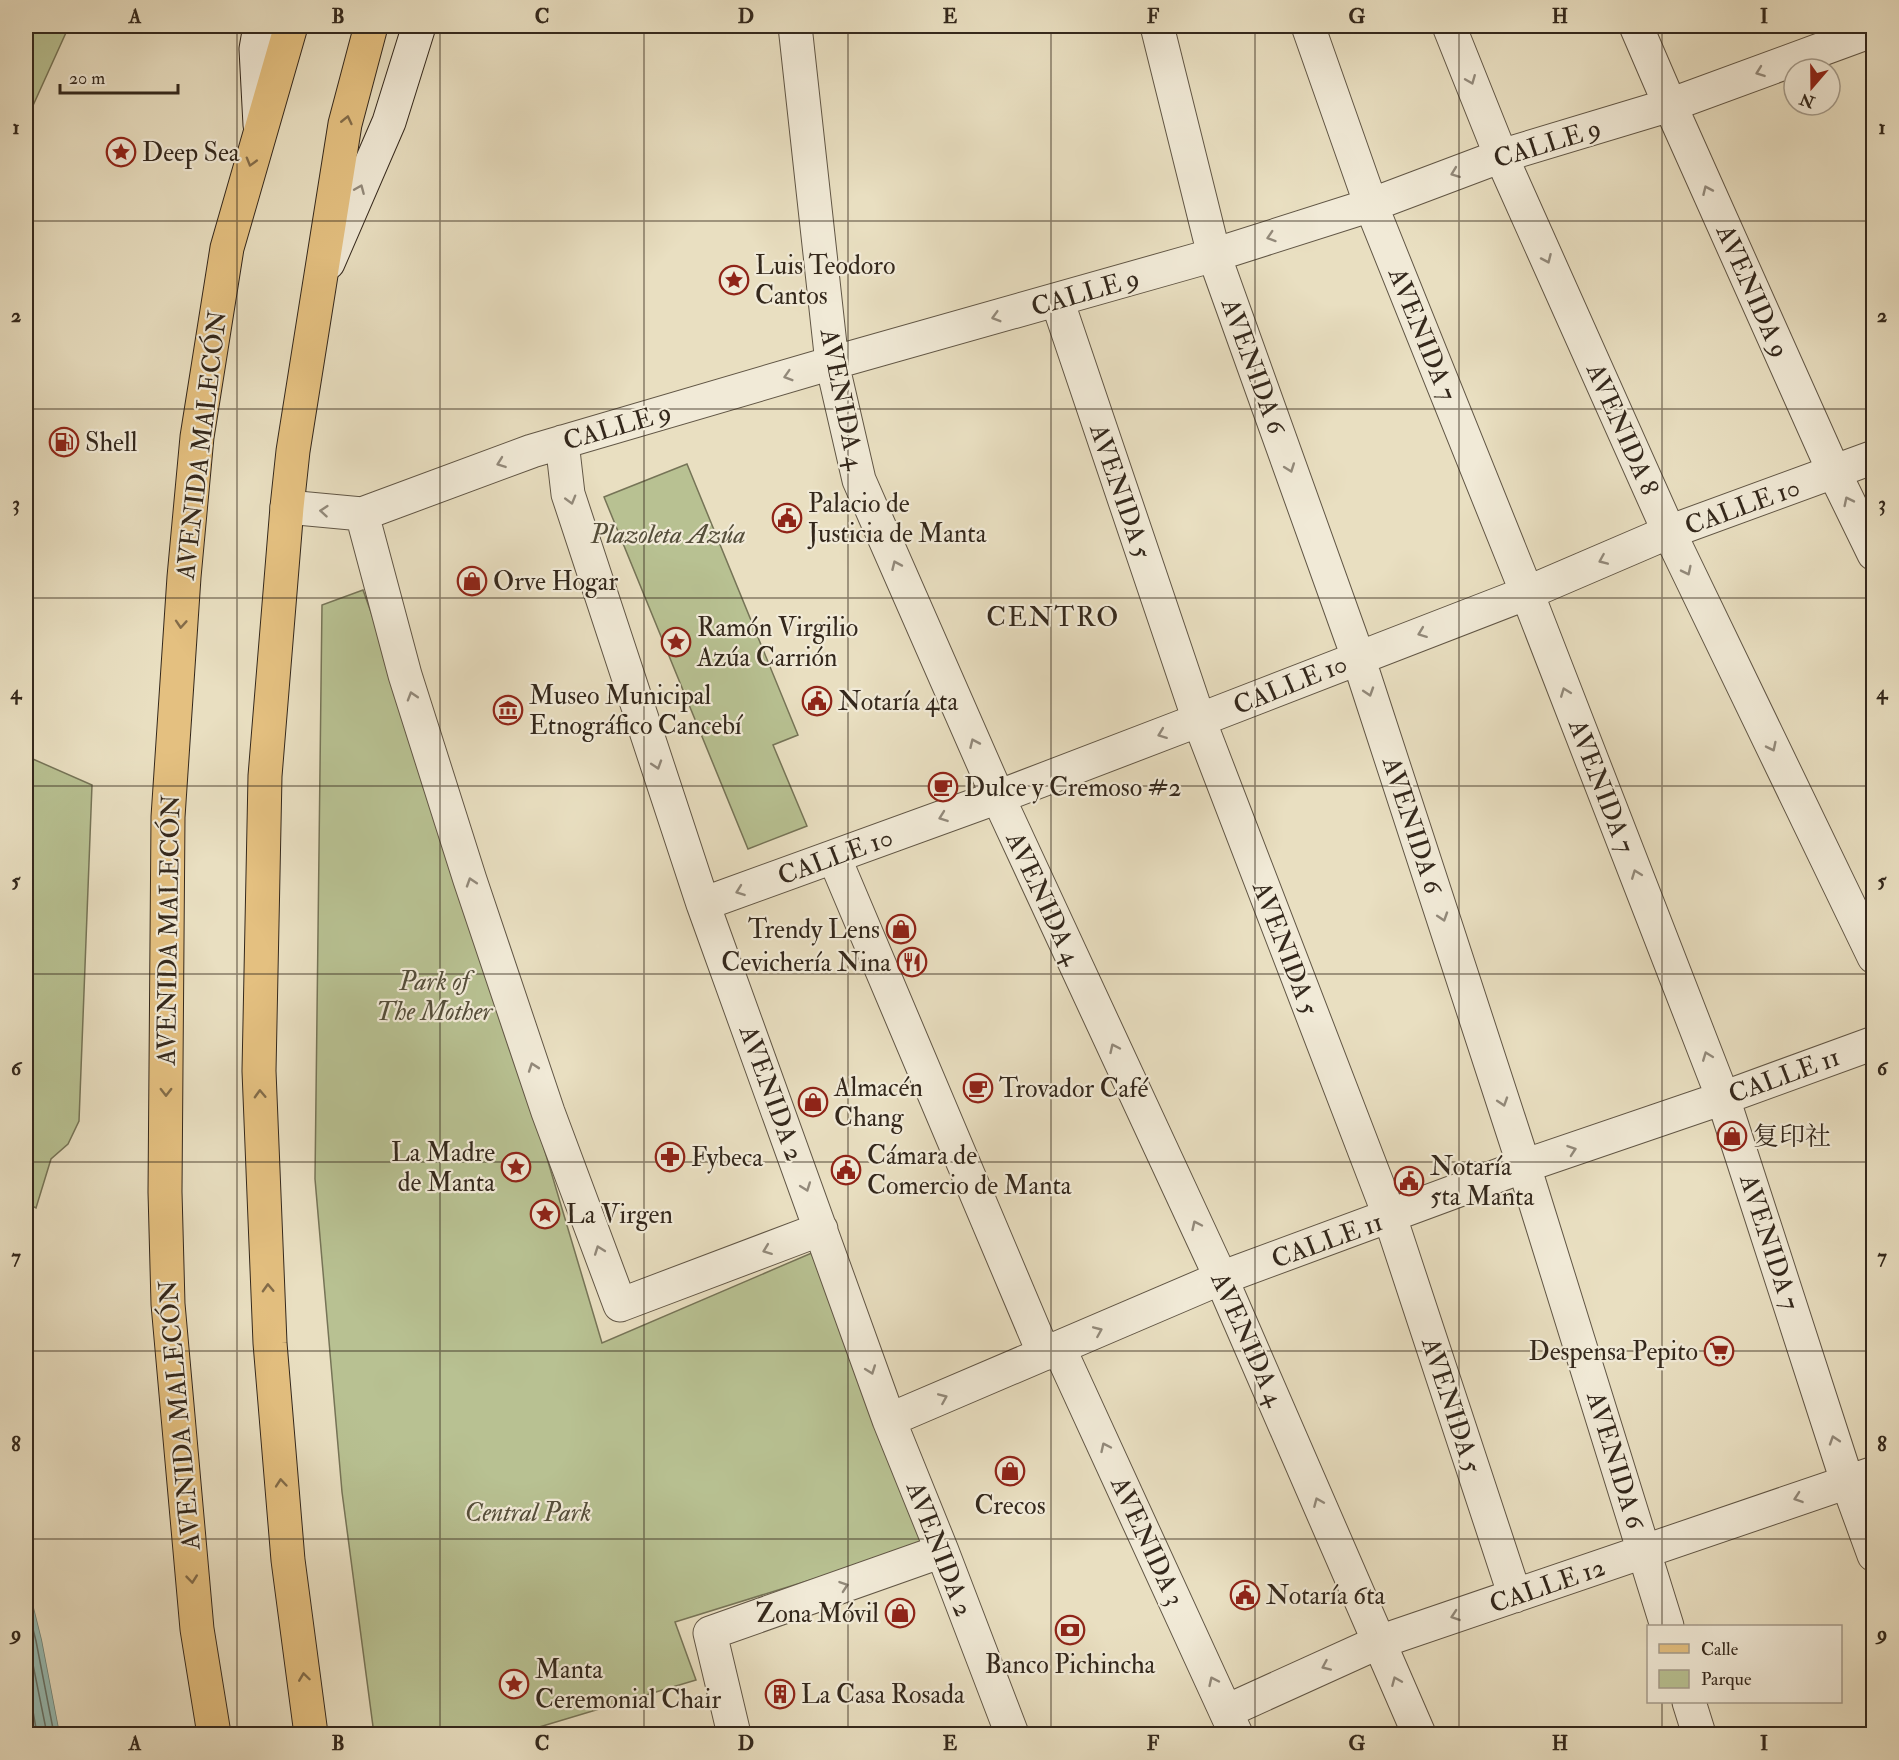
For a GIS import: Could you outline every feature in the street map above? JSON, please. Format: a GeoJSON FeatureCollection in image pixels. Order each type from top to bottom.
{"type":"FeatureCollection","features":[{"type":"Feature","properties":{"kind":"main road","name":"AVENIDA MALECÓN"},"geometry":{"type":"LineString","coordinates":[[214,1734],[197,1629],[168,1304],[165,1192],[168,817],[184,577],[197,437],[227,248],[291,26]]}},
{"type":"Feature","properties":{"kind":"main road"},"geometry":{"type":"LineString","coordinates":[[311,1734],[288,1560],[270,1343],[259,1071],[265,776],[293,451],[345,124],[371,26]]}},
{"type":"Feature","properties":{"kind":"street","name":"AVENIDA MALECÓN"},"geometry":{"type":"LineString","coordinates":[[260,26],[256,49],[261,130]]}},
{"type":"Feature","properties":{"kind":"street"},"geometry":{"type":"LineString","coordinates":[[321,281],[389,122],[419,26]]}},
{"type":"Feature","properties":{"kind":"street","name":"AVENIDA 4"},"geometry":{"type":"LineString","coordinates":[[795,26],[832,363],[859,480],[998,797],[1221,1278],[1419,1734]]}},
{"type":"Feature","properties":{"kind":"street","name":"AVENIDA 6"},"geometry":{"type":"LineString","coordinates":[[1157,26],[1214,255],[1358,657],[1524,1166],[1667,1625]]}},
{"type":"Feature","properties":{"kind":"street","name":"AVENIDA 7"},"geometry":{"type":"LineString","coordinates":[[1308,26],[1371,205],[1527,593],[1723,1098],[1860,1477],[1874,1555]]}},
{"type":"Feature","properties":{"kind":"street","name":"AVENIDA 8"},"geometry":{"type":"LineString","coordinates":[[1449,26],[1501,156],[1669,532],[1874,957]]}},
{"type":"Feature","properties":{"kind":"street","name":"AVENIDA 9"},"geometry":{"type":"LineString","coordinates":[[1636,26],[1834,472],[1874,554]]}},
{"type":"Feature","properties":{"kind":"street","name":"CALLE 9"},"geometry":{"type":"LineString","coordinates":[[287,507],[362,514],[532,451],[1214,255],[1371,205],[1501,156],[1670,105],[1874,30]]}},
{"type":"Feature","properties":{"kind":"street","name":"AVENIDA 5"},"geometry":{"type":"LineString","coordinates":[[1057,300],[1199,720],[1390,1217],[1515,1596]]}},
{"type":"Feature","properties":{"kind":"street","name":"AVENIDA 2"},"geometry":{"type":"LineString","coordinates":[[562,442],[568,494],[703,904],[889,1420],[1012,1734]]}},
{"type":"Feature","properties":{"kind":"street","name":"CALLE 10"},"geometry":{"type":"LineString","coordinates":[[703,904],[998,797],[1527,593],[1669,532],[1874,457]]}},
{"type":"Feature","properties":{"kind":"street"},"geometry":{"type":"LineString","coordinates":[[362,514],[405,675],[470,880],[548,1112],[620,1305],[821,1229]]}},
{"type":"Feature","properties":{"kind":"street","name":"AVENIDA 3"},"geometry":{"type":"LineString","coordinates":[[834,857],[1052,1351],[1232,1723]]}},
{"type":"Feature","properties":{"kind":"street","name":"CALLE 11"},"geometry":{"type":"LineString","coordinates":[[889,1420],[1221,1278],[1524,1166],[1723,1098],[1874,1042]]}},
{"type":"Feature","properties":{"kind":"street","name":"CALLE 12"},"geometry":{"type":"LineString","coordinates":[[1232,1723],[1379,1642],[1860,1477]]}},
{"type":"Feature","properties":{"kind":"street"},"geometry":{"type":"LineString","coordinates":[[734,1734],[710,1633],[942,1551]]}},
{"type":"Feature","properties":{"kind":"street"},"geometry":{"type":"LineString","coordinates":[[1690,1703],[1699,1734]]}},
{"type":"Feature","properties":{"kind":"green space"},"geometry":{"type":"Polygon","coordinates":[[[26,26],[69,26],[26,121],[26,26]]]}},
{"type":"Feature","properties":{"kind":"green space","name":"Plazoleta Azúa"},"geometry":{"type":"Polygon","coordinates":[[[687,464],[798,735],[773,745],[807,826],[748,849],[604,497],[687,464]]]}},
{"type":"Feature","properties":{"kind":"green space","name":"Central Park"},"geometry":{"type":"Polygon","coordinates":[[[363,590],[426,766],[499,997],[602,1343],[814,1252],[923,1545],[675,1622],[696,1680],[516,1734],[374,1734],[342,1492],[315,1179],[322,605],[363,590]]]}},
{"type":"Feature","properties":{"kind":"green space"},"geometry":{"type":"Polygon","coordinates":[[[26,756],[92,785],[79,1121],[68,1144],[51,1159],[36,1208],[26,1203],[26,756]]]}},
{"type":"Feature","properties":{"kind":"water"},"geometry":{"type":"Polygon","coordinates":[[[26,1554],[32,1558],[32,1600],[60,1734],[26,1734],[26,1554]]]}},
{"type":"Feature","properties":{"kind":"pier"},"geometry":{"type":"Polygon","coordinates":[[[35,1557],[35,1599],[63,1734],[60,1734],[32,1600],[32,1558],[35,1557]]]}},
{"type":"Feature","properties":{"kind":"place","name":"Deep Sea"},"geometry":{"type":"Point","coordinates":[121,152]}},
{"type":"Feature","properties":{"kind":"place","name":"Luis Teodoro Cantos"},"geometry":{"type":"Point","coordinates":[734,280]}},
{"type":"Feature","properties":{"kind":"place","name":"Shell"},"geometry":{"type":"Point","coordinates":[64,442]}},
{"type":"Feature","properties":{"kind":"place","name":"Palacio de Justicia de Manta"},"geometry":{"type":"Point","coordinates":[787,518]}},
{"type":"Feature","properties":{"kind":"place","name":"Orve Hogar"},"geometry":{"type":"Point","coordinates":[472,581]}},
{"type":"Feature","properties":{"kind":"place","name":"Ramón Virgilio Azúa Carrión"},"geometry":{"type":"Point","coordinates":[676,642]}},
{"type":"Feature","properties":{"kind":"place","name":"Notaría 4ta"},"geometry":{"type":"Point","coordinates":[817,701]}},
{"type":"Feature","properties":{"kind":"place","name":"Museo Municipal Etnográfico Cancebí"},"geometry":{"type":"Point","coordinates":[508,710]}},
{"type":"Feature","properties":{"kind":"place","name":"Dulce y Cremoso #2"},"geometry":{"type":"Point","coordinates":[943,787]}},
{"type":"Feature","properties":{"kind":"place","name":"Trendy Lens"},"geometry":{"type":"Point","coordinates":[901,929]}},
{"type":"Feature","properties":{"kind":"place","name":"Cevichería Nina"},"geometry":{"type":"Point","coordinates":[912,962]}},
{"type":"Feature","properties":{"kind":"place","name":"Trovador Café"},"geometry":{"type":"Point","coordinates":[978,1088]}},
{"type":"Feature","properties":{"kind":"place","name":"Almacén Chang"},"geometry":{"type":"Point","coordinates":[813,1102]}},
{"type":"Feature","properties":{"kind":"place","name":"复印社"},"geometry":{"type":"Point","coordinates":[1732,1136]}},
{"type":"Feature","properties":{"kind":"place","name":"Fybeca"},"geometry":{"type":"Point","coordinates":[670,1157]}},
{"type":"Feature","properties":{"kind":"place","name":"La Madre de Manta"},"geometry":{"type":"Point","coordinates":[516,1167]}},
{"type":"Feature","properties":{"kind":"place","name":"Cámara de Comercio de Manta"},"geometry":{"type":"Point","coordinates":[846,1170]}},
{"type":"Feature","properties":{"kind":"place","name":"Notaría 5ta Manta"},"geometry":{"type":"Point","coordinates":[1409,1181]}},
{"type":"Feature","properties":{"kind":"place","name":"La Virgen"},"geometry":{"type":"Point","coordinates":[545,1214]}},
{"type":"Feature","properties":{"kind":"place","name":"Despensa Pepito"},"geometry":{"type":"Point","coordinates":[1719,1351]}},
{"type":"Feature","properties":{"kind":"place","name":"Crecos"},"geometry":{"type":"Point","coordinates":[1010,1471]}},
{"type":"Feature","properties":{"kind":"place","name":"Notaría 6ta"},"geometry":{"type":"Point","coordinates":[1245,1595]}},
{"type":"Feature","properties":{"kind":"place","name":"Zona Móvil"},"geometry":{"type":"Point","coordinates":[900,1613]}},
{"type":"Feature","properties":{"kind":"place","name":"Banco Pichincha"},"geometry":{"type":"Point","coordinates":[1070,1630]}},
{"type":"Feature","properties":{"kind":"place","name":"Manta Ceremonial Chair"},"geometry":{"type":"Point","coordinates":[514,1684]}},
{"type":"Feature","properties":{"kind":"place","name":"La Casa Rosada"},"geometry":{"type":"Point","coordinates":[780,1694]}},
{"type":"Feature","properties":{"kind":"district","name":"CENTRO"},"geometry":{"type":"Point","coordinates":[1053,617]}},
{"type":"Feature","properties":{"kind":"park label","name":"Park of The Mother"},"geometry":{"type":"Point","coordinates":[434,996]}}]}
